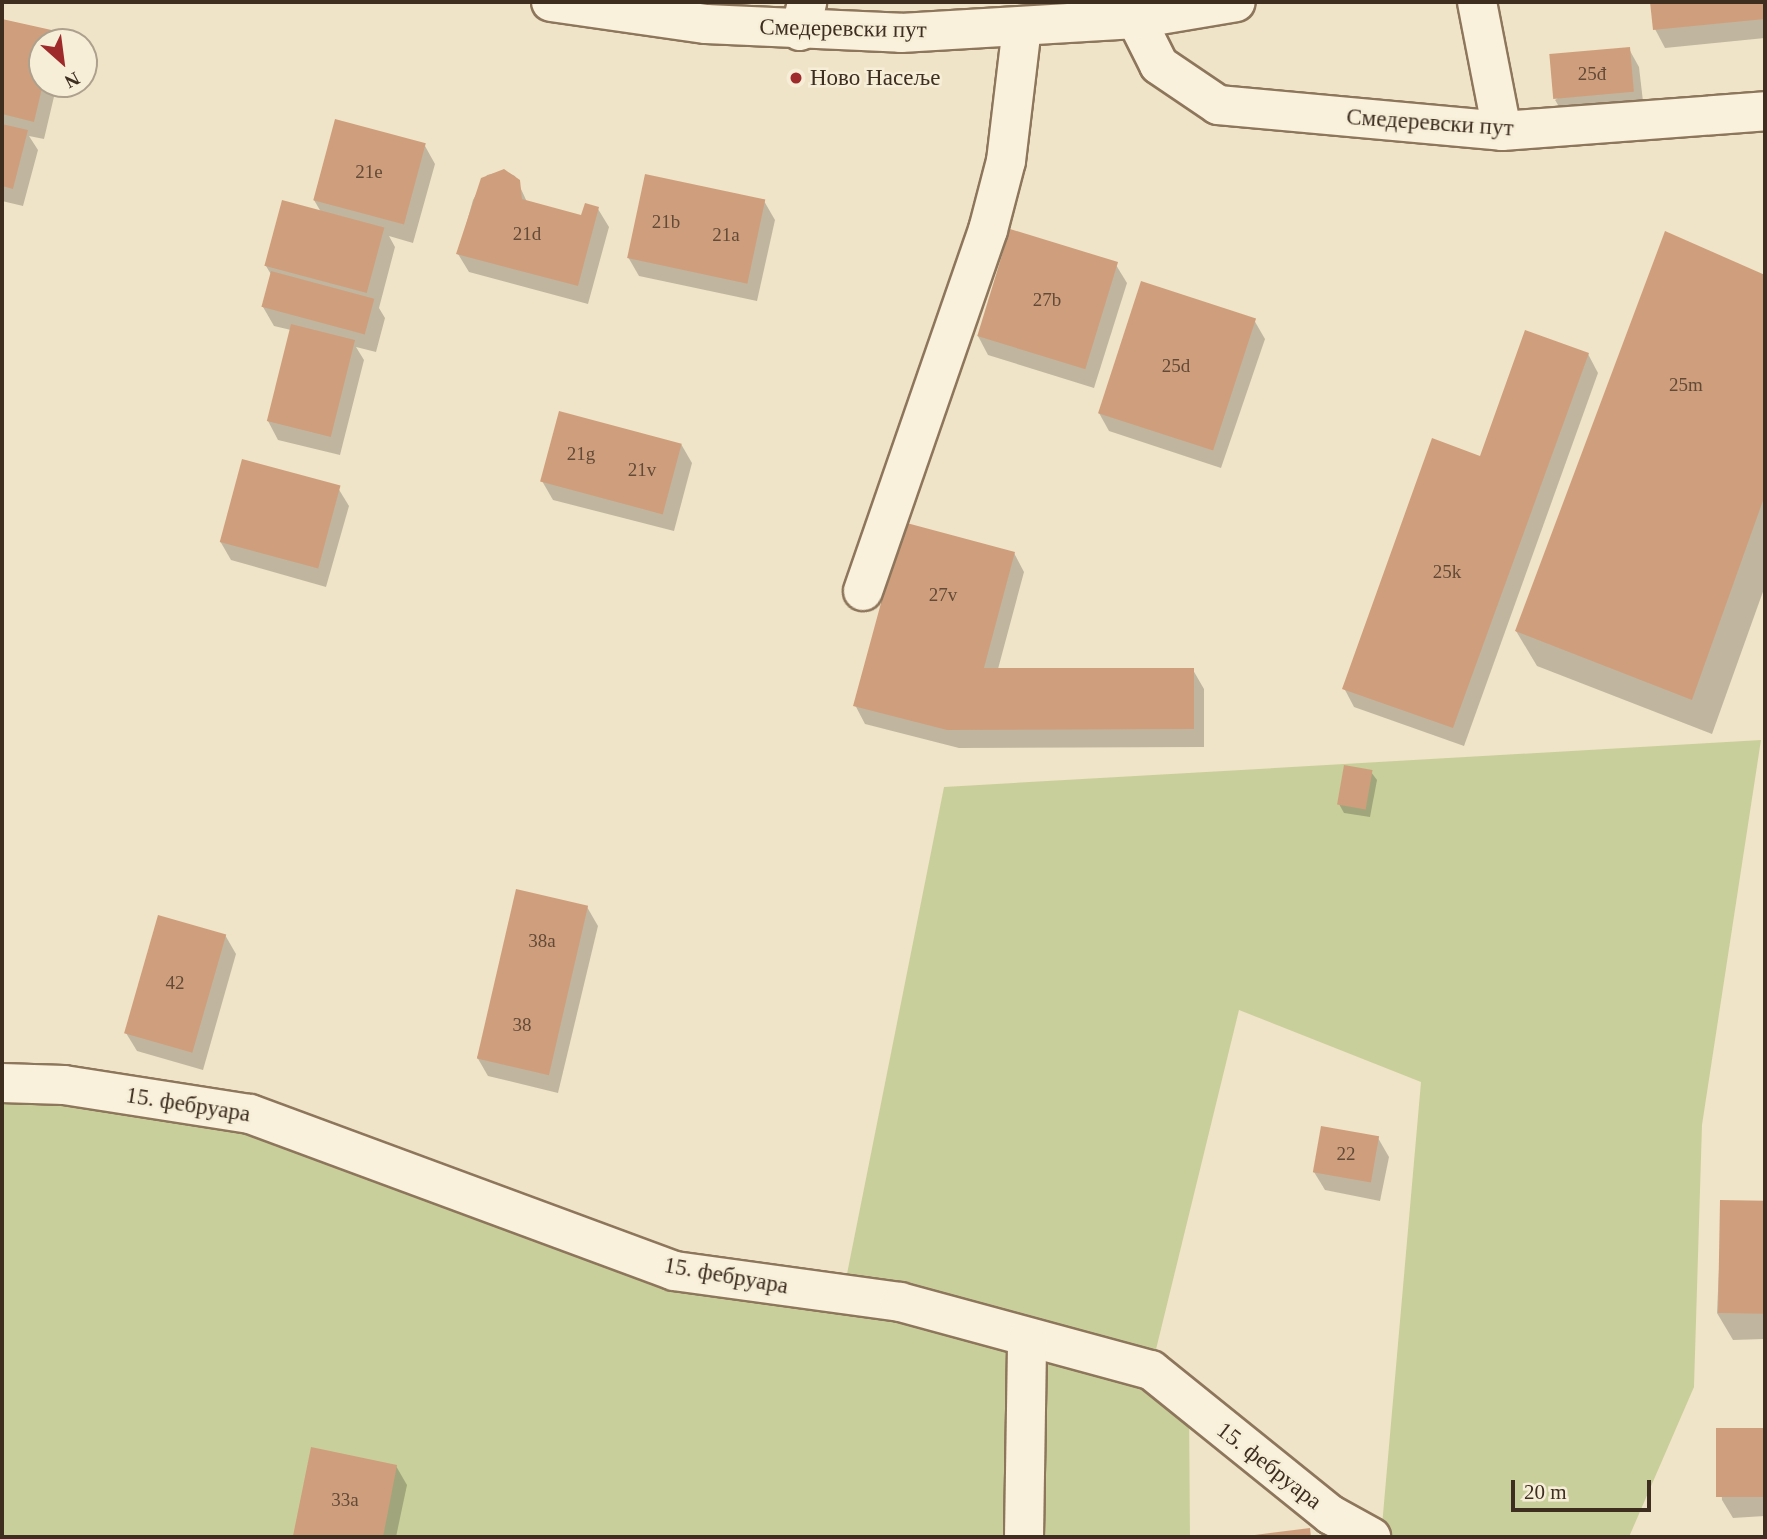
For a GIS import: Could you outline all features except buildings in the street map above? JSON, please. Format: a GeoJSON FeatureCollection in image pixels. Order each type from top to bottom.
{"type":"FeatureCollection","features":[{"type":"Feature","properties":{"kind":"street","name":"Смедеревски пут"},"geometry":{"type":"LineString","coordinates":[[551,2],[1022,27],[1136,19],[1236,2]]}},
{"type":"Feature","properties":{"kind":"street"},"geometry":{"type":"LineString","coordinates":[[1477,2],[1502,131]]}},
{"type":"Feature","properties":{"kind":"street","name":"Смедеревски пут"},"geometry":{"type":"LineString","coordinates":[[1136,19],[1159,65],[1218,105],[1502,131],[1765,111]]}},
{"type":"Feature","properties":{"kind":"street"},"geometry":{"type":"LineString","coordinates":[[863,591],[988,230],[1006,162],[1022,27]]}},
{"type":"Feature","properties":{"kind":"street","name":"15. фебруара"},"geometry":{"type":"LineString","coordinates":[[2,1083],[64,1085],[250,1114],[674,1271],[900,1302],[1151,1370],[1333,1526],[1371,1537]]}},
{"type":"Feature","properties":{"kind":"street"},"geometry":{"type":"LineString","coordinates":[[1024,1537],[1027,1338]]}},
{"type":"Feature","properties":{"kind":"green space"},"geometry":{"type":"Polygon","coordinates":[[[1761,740],[1702,1125],[1694,1387],[1629,1537],[1381,1537],[1421,1082],[1239,1010],[1151,1370],[1189,1402],[1190,1537],[2,1537],[2,1083],[250,1114],[551,1223],[843,1294],[944,787],[1761,740]]]}},
{"type":"Feature","properties":{"kind":"place","name":"Ново Насеље"},"geometry":{"type":"Point","coordinates":[796,78]}}]}
